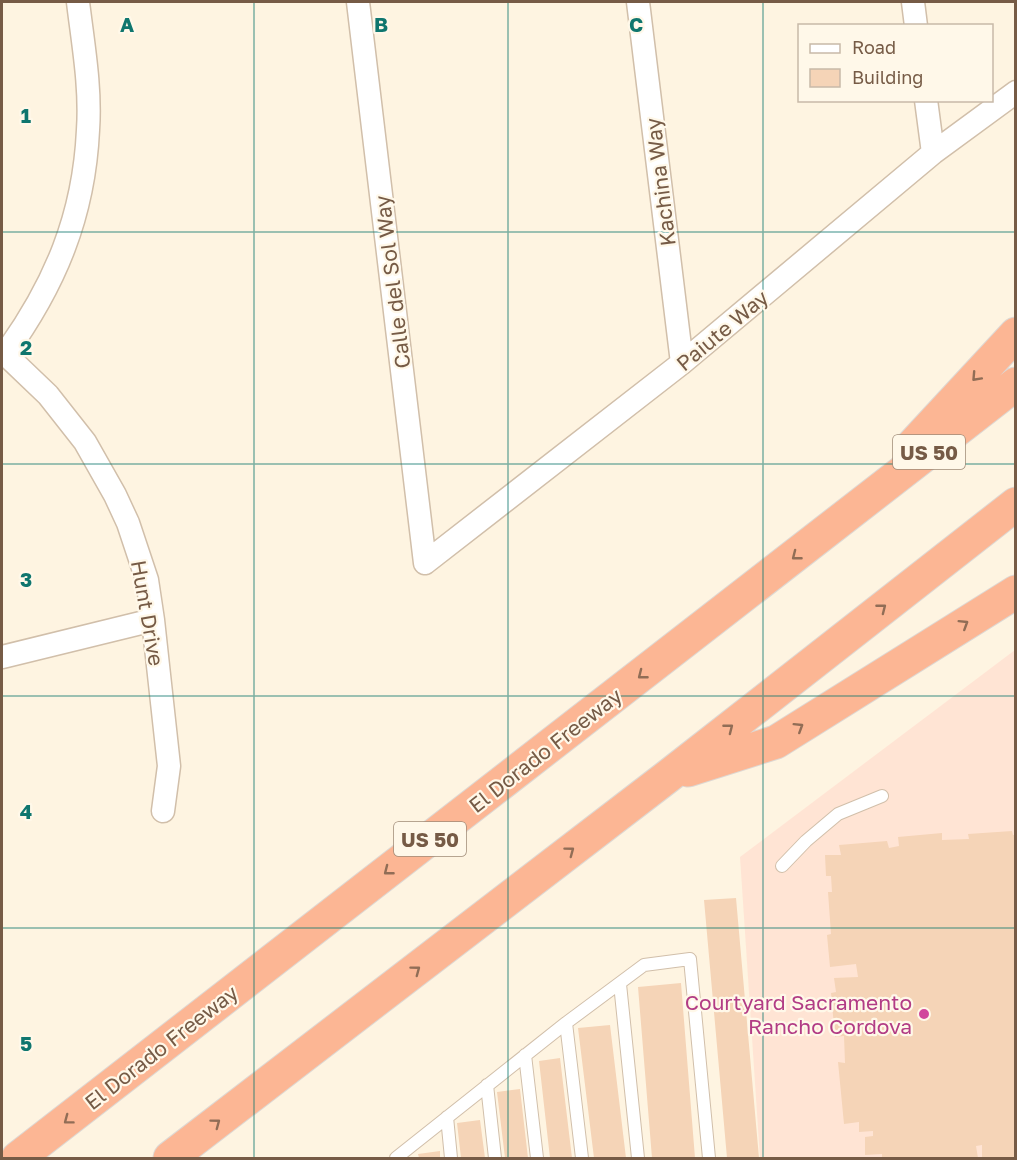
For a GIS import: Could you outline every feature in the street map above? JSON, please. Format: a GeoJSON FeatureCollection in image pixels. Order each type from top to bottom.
{"type":"FeatureCollection","features":[{"type":"Feature","properties":{"kind":"highway"},"geometry":{"type":"LineString","coordinates":[[843,520],[1016,334]]}},
{"type":"Feature","properties":{"kind":"highway","name":"El Dorado Freeway"},"geometry":{"type":"LineString","coordinates":[[18,1158],[1016,384]]}},
{"type":"Feature","properties":{"kind":"highway"},"geometry":{"type":"LineString","coordinates":[[170,1158],[667,777],[1016,504]]}},
{"type":"Feature","properties":{"kind":"highway"},"geometry":{"type":"LineString","coordinates":[[667,777],[776,742],[1016,592]]}},
{"type":"Feature","properties":{"kind":"street"},"geometry":{"type":"LineString","coordinates":[[3,353],[25,326],[62,257],[81,189],[88,128],[86,75],[78,2]]}},
{"type":"Feature","properties":{"kind":"street","name":"Calle del Sol Way"},"geometry":{"type":"LineString","coordinates":[[358,2],[425,563]]}},
{"type":"Feature","properties":{"kind":"street","name":"Kachina Way"},"geometry":{"type":"LineString","coordinates":[[639,2],[682,363]]}},
{"type":"Feature","properties":{"kind":"street"},"geometry":{"type":"LineString","coordinates":[[913,2],[916,24]]}},
{"type":"Feature","properties":{"kind":"street","name":"Paiute Way"},"geometry":{"type":"LineString","coordinates":[[425,563],[682,363],[933,153],[1016,92]]}},
{"type":"Feature","properties":{"kind":"street"},"geometry":{"type":"LineString","coordinates":[[926,102],[933,153]]}},
{"type":"Feature","properties":{"kind":"street","name":"Hunt Drive"},"geometry":{"type":"LineString","coordinates":[[3,353],[48,395],[85,442],[115,495],[131,532],[147,580],[153,620],[169,766],[163,811]]}},
{"type":"Feature","properties":{"kind":"street"},"geometry":{"type":"LineString","coordinates":[[2,657],[153,620]]}},
{"type":"Feature","properties":{"kind":"lane"},"geometry":{"type":"LineString","coordinates":[[782,866],[806,841],[838,814],[882,796]]}},
{"type":"Feature","properties":{"kind":"lane"},"geometry":{"type":"LineString","coordinates":[[403,1156],[525,1055],[644,965],[690,959],[709,1158]]}},
{"type":"Feature","properties":{"kind":"lane"},"geometry":{"type":"LineString","coordinates":[[620,984],[638,1158]]}},
{"type":"Feature","properties":{"kind":"lane"},"geometry":{"type":"LineString","coordinates":[[566,1023],[582,1158]]}},
{"type":"Feature","properties":{"kind":"lane"},"geometry":{"type":"LineString","coordinates":[[525,1055],[537,1158]]}},
{"type":"Feature","properties":{"kind":"lane"},"geometry":{"type":"LineString","coordinates":[[488,1085],[495,1158]]}},
{"type":"Feature","properties":{"kind":"lane"},"geometry":{"type":"LineString","coordinates":[[447,1118],[451,1158]]}},
{"type":"Feature","properties":{"kind":"shaded area"},"geometry":{"type":"Polygon","coordinates":[[[1015,650],[1015,1158],[760,1158],[740,857],[1015,650]]]}},
{"type":"Feature","properties":{"kind":"building","name":"Courtyard Sacramento Rancho Cordova"},"geometry":{"type":"Polygon","coordinates":[[[1012,831],[1013,835],[1016,835],[1016,950],[1014,951],[1014,962],[1016,962],[1016,1158],[982,1158],[982,1145],[976,1146],[978,1158],[882,1158],[882,1154],[865,1155],[865,1137],[873,1136],[873,1131],[859,1132],[859,1122],[844,1124],[838,1062],[845,1063],[844,1036],[835,1037],[831,993],[836,992],[834,978],[858,977],[856,964],[830,967],[827,935],[831,934],[828,892],[832,892],[831,876],[826,876],[825,855],[841,855],[839,845],[887,841],[889,848],[899,846],[898,837],[942,833],[942,840],[969,839],[968,834],[1012,831]]]}},
{"type":"Feature","properties":{"kind":"building"},"geometry":{"type":"Polygon","coordinates":[[[736,898],[759,1158],[727,1158],[704,900],[736,898]]]}},
{"type":"Feature","properties":{"kind":"building"},"geometry":{"type":"Polygon","coordinates":[[[681,983],[695,1158],[652,1158],[638,987],[681,983]]]}},
{"type":"Feature","properties":{"kind":"building"},"geometry":{"type":"Polygon","coordinates":[[[610,1025],[626,1158],[594,1158],[578,1028],[610,1025]]]}},
{"type":"Feature","properties":{"kind":"building"},"geometry":{"type":"Polygon","coordinates":[[[560,1058],[572,1158],[550,1158],[539,1061],[560,1058]]]}},
{"type":"Feature","properties":{"kind":"building"},"geometry":{"type":"Polygon","coordinates":[[[520,1089],[528,1158],[505,1158],[497,1092],[520,1089]]]}},
{"type":"Feature","properties":{"kind":"building"},"geometry":{"type":"Polygon","coordinates":[[[480,1120],[485,1158],[461,1158],[457,1123],[480,1120]]]}},
{"type":"Feature","properties":{"kind":"building"},"geometry":{"type":"Polygon","coordinates":[[[440,1151],[440,1158],[419,1158],[418,1154],[440,1151]]]}},
{"type":"Feature","properties":{"kind":"place","name":"Courtyard Sacramento Rancho Cordova"},"geometry":{"type":"Point","coordinates":[924,1014]}}]}
